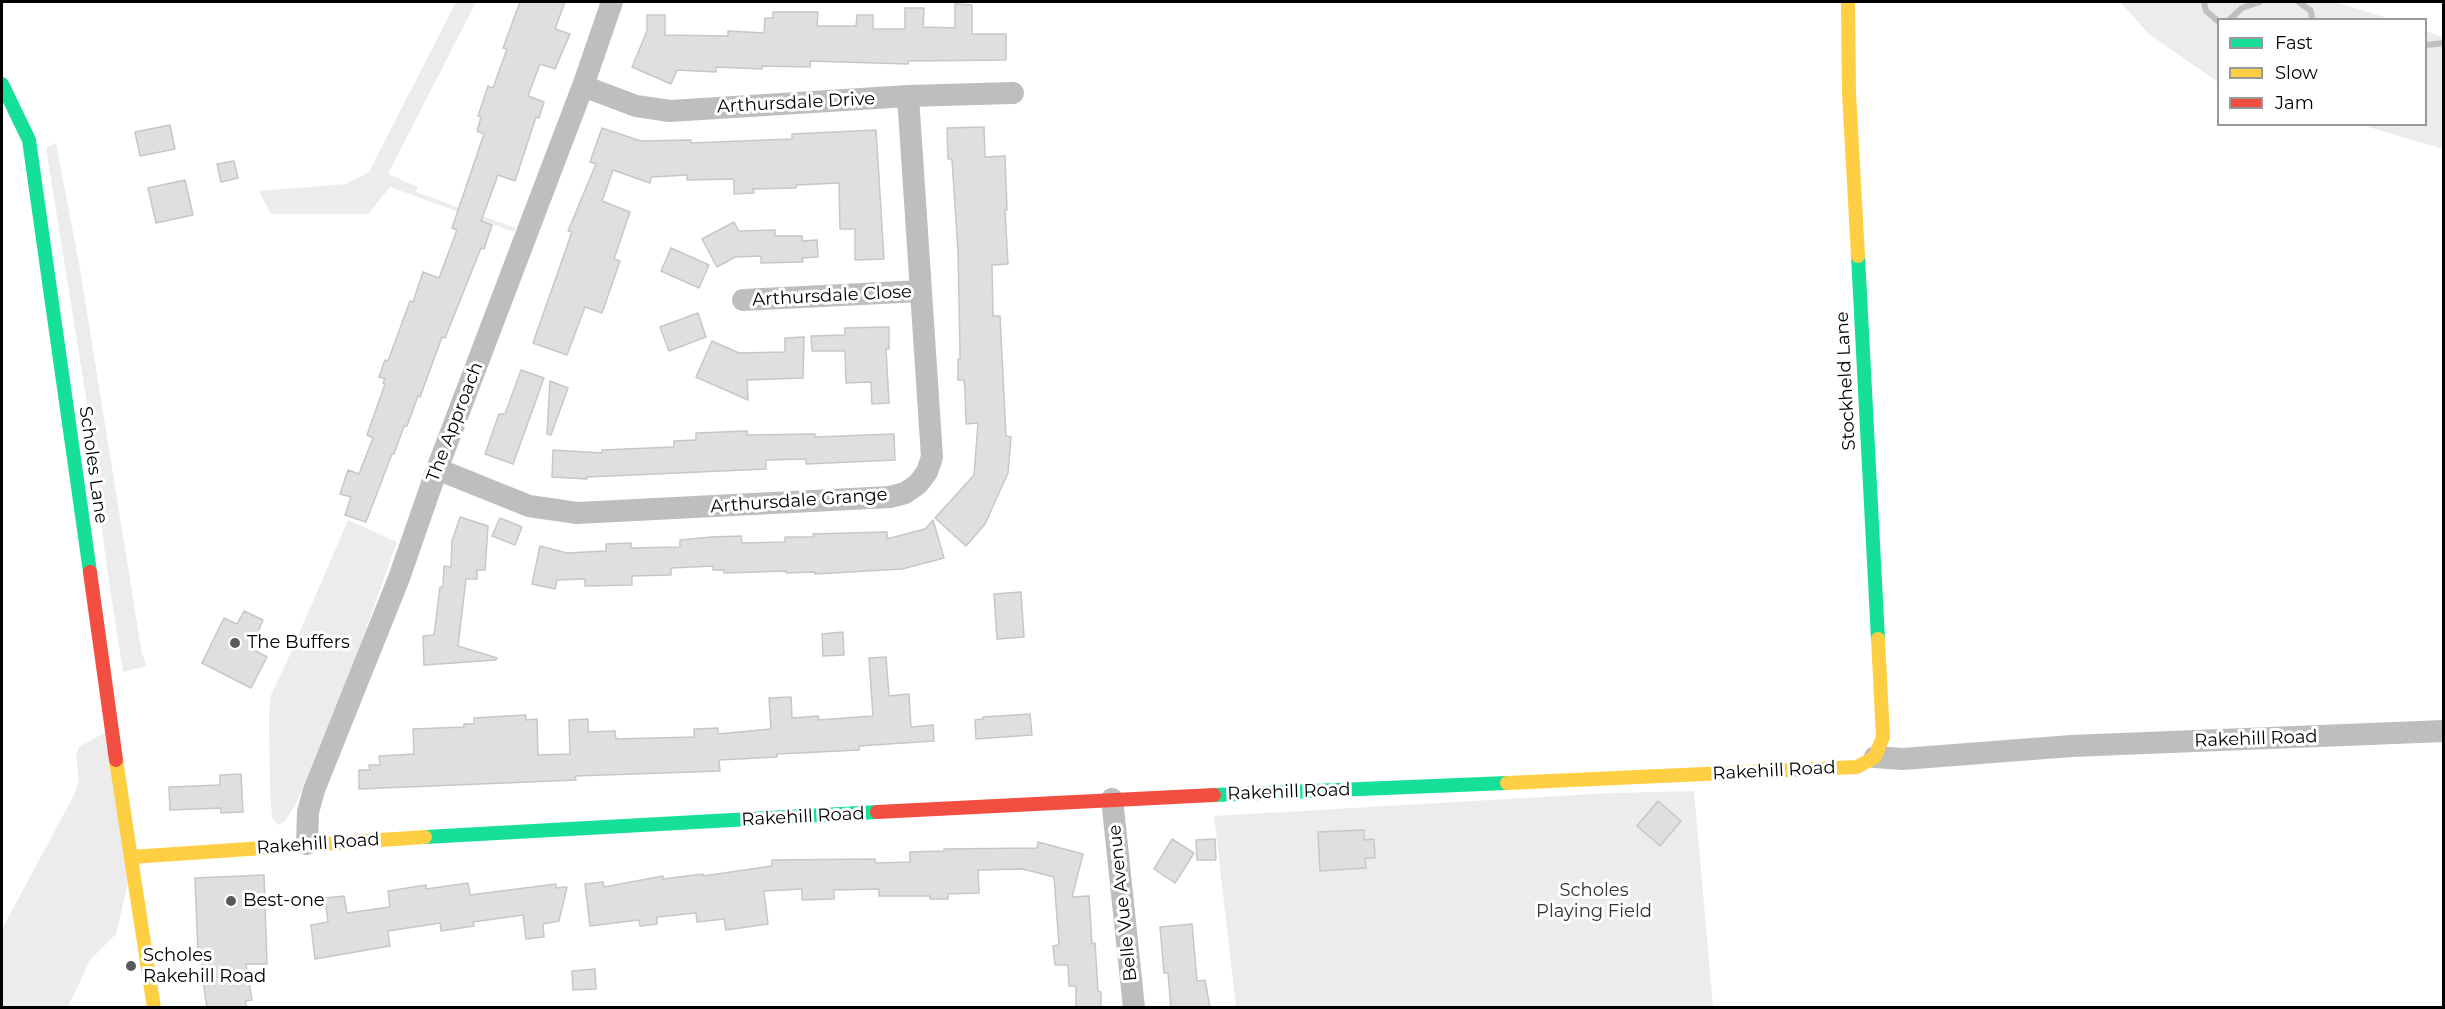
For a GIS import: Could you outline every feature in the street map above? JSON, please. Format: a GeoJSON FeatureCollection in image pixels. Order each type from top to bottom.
{"type":"FeatureCollection","features":[{"type":"Feature","properties":{"kind":"street","name":"The Approach"},"geometry":{"type":"LineString","coordinates":[[307,844],[308,812],[314,790],[399,578],[437,469],[583,86],[612,2]]}},
{"type":"Feature","properties":{"kind":"street","name":"Stockheld Lane"},"geometry":{"type":"LineString","coordinates":[[1848,2],[1850,93],[1883,737],[1881,747],[1875,757]]}},
{"type":"Feature","properties":{"kind":"street","name":"Scholes Lane"},"geometry":{"type":"LineString","coordinates":[[2,84],[29,140],[108,703],[154,1008]]}},
{"type":"Feature","properties":{"kind":"street","name":"Arthursdale Drive"},"geometry":{"type":"LineString","coordinates":[[583,86],[636,106],[670,111],[908,96],[1013,93]]}},
{"type":"Feature","properties":{"kind":"street","name":"Arthursdale Grange"},"geometry":{"type":"LineString","coordinates":[[437,469],[529,506],[577,513],[890,497],[905,493],[918,484],[927,472],[932,457],[908,96]]}},
{"type":"Feature","properties":{"kind":"street","name":"Arthursdale Close"},"geometry":{"type":"LineString","coordinates":[[743,300],[921,291]]}},
{"type":"Feature","properties":{"kind":"street","name":"Rakehill Road"},"geometry":{"type":"LineString","coordinates":[[131,857],[307,844],[1112,799],[1857,767],[1867,764],[1875,757],[1903,759],[2071,746],[2444,731]]}},
{"type":"Feature","properties":{"kind":"street","name":"Belle Vue Avenue"},"geometry":{"type":"LineString","coordinates":[[1112,799],[1134,1008]]}},
{"type":"Feature","properties":{"kind":"green space"},"geometry":{"type":"Polygon","coordinates":[[[456,2],[476,2],[388,174],[418,187],[416,192],[516,228],[514,232],[390,187],[368,214],[271,214],[259,191],[345,184],[369,172],[456,2]]]}},
{"type":"Feature","properties":{"kind":"green space"},"geometry":{"type":"Polygon","coordinates":[[[2120,2],[2336,2],[2387,18],[2217,18],[2217,81],[2150,35],[2120,2]]]}},
{"type":"Feature","properties":{"kind":"green space"},"geometry":{"type":"Polygon","coordinates":[[[2427,31],[2443,37],[2443,149],[2365,126],[2427,126],[2427,31]]]}},
{"type":"Feature","properties":{"kind":"green space"},"geometry":{"type":"Polygon","coordinates":[[[56,143],[80,269],[142,654],[147,666],[123,672],[106,562],[88,410],[46,148],[56,143]]]}},
{"type":"Feature","properties":{"kind":"green space"},"geometry":{"type":"Polygon","coordinates":[[[348,520],[397,542],[355,659],[295,806],[285,821],[277,825],[272,817],[270,793],[269,714],[271,695],[348,520]]]}},
{"type":"Feature","properties":{"kind":"green space"},"geometry":{"type":"Polygon","coordinates":[[[111,729],[132,866],[116,934],[90,960],[68,1007],[2,1008],[2,929],[74,795],[79,781],[76,756],[79,747],[111,729]]]}},
{"type":"Feature","properties":{"kind":"green space","name":"Scholes Playing Field"},"geometry":{"type":"Polygon","coordinates":[[[1694,791],[1713,1007],[1236,1007],[1214,816],[1611,793],[1694,791]]]}},
{"type":"Feature","properties":{"kind":"building"},"geometry":{"type":"Polygon","coordinates":[[[520,2],[565,2],[555,29],[570,34],[555,69],[540,64],[528,96],[544,102],[539,118],[536,117],[515,181],[498,175],[481,221],[492,225],[484,249],[481,248],[445,338],[442,337],[420,397],[418,396],[407,426],[404,426],[366,522],[345,515],[351,497],[340,494],[348,470],[359,474],[373,438],[367,435],[385,384],[383,383],[385,379],[379,377],[385,360],[388,361],[410,301],[413,302],[423,272],[439,278],[457,230],[452,228],[484,134],[477,131],[481,117],[478,116],[488,86],[493,88],[507,49],[503,48],[520,2]]]}},
{"type":"Feature","properties":{"kind":"building"},"geometry":{"type":"Polygon","coordinates":[[[955,4],[972,5],[972,34],[1006,34],[1006,60],[908,61],[908,64],[810,61],[810,67],[762,66],[762,69],[716,67],[716,72],[677,70],[671,84],[632,67],[647,31],[647,15],[665,15],[665,35],[728,36],[728,31],[764,33],[765,18],[773,18],[773,12],[818,12],[817,26],[856,26],[857,15],[873,15],[873,29],[905,29],[905,8],[924,8],[923,27],[955,28],[955,4]]]}},
{"type":"Feature","properties":{"kind":"building"},"geometry":{"type":"Polygon","coordinates":[[[170,125],[175,149],[140,156],[135,132],[170,125]]]}},
{"type":"Feature","properties":{"kind":"building"},"geometry":{"type":"Polygon","coordinates":[[[984,127],[985,157],[1005,156],[1008,264],[992,265],[993,316],[1000,316],[1006,436],[1011,437],[1008,473],[985,524],[966,546],[935,518],[974,475],[978,423],[966,424],[964,380],[958,380],[960,351],[958,251],[952,159],[948,159],[947,128],[984,127]]]}},
{"type":"Feature","properties":{"kind":"building"},"geometry":{"type":"Polygon","coordinates":[[[602,128],[641,141],[691,140],[691,143],[792,139],[792,134],[876,130],[884,259],[855,260],[855,229],[840,229],[839,183],[796,185],[796,188],[753,189],[754,193],[734,194],[734,179],[687,180],[687,175],[651,177],[650,183],[613,170],[602,201],[630,212],[614,259],[620,261],[602,313],[585,307],[567,355],[533,343],[572,232],[568,231],[596,164],[590,162],[602,128]]]}},
{"type":"Feature","properties":{"kind":"building"},"geometry":{"type":"Polygon","coordinates":[[[234,161],[238,178],[221,182],[217,164],[234,161]]]}},
{"type":"Feature","properties":{"kind":"building"},"geometry":{"type":"Polygon","coordinates":[[[185,180],[193,215],[156,223],[148,188],[185,180]]]}},
{"type":"Feature","properties":{"kind":"building"},"geometry":{"type":"Polygon","coordinates":[[[734,222],[739,231],[775,230],[775,236],[802,236],[802,241],[817,240],[818,257],[802,258],[803,262],[761,263],[761,256],[735,257],[717,267],[702,239],[734,222]]]}},
{"type":"Feature","properties":{"kind":"building"},"geometry":{"type":"Polygon","coordinates":[[[671,248],[709,265],[699,288],[661,271],[671,248]]]}},
{"type":"Feature","properties":{"kind":"building"},"geometry":{"type":"Polygon","coordinates":[[[698,313],[706,337],[669,351],[660,327],[698,313]]]}},
{"type":"Feature","properties":{"kind":"building"},"geometry":{"type":"Polygon","coordinates":[[[889,327],[889,349],[886,349],[889,403],[872,404],[871,382],[846,383],[845,351],[812,351],[811,336],[845,335],[845,328],[889,327]]]}},
{"type":"Feature","properties":{"kind":"building"},"geometry":{"type":"Polygon","coordinates":[[[804,337],[803,378],[747,380],[748,400],[696,377],[712,341],[739,353],[785,352],[785,338],[804,337]]]}},
{"type":"Feature","properties":{"kind":"building"},"geometry":{"type":"Polygon","coordinates":[[[521,370],[544,378],[513,464],[485,454],[499,414],[505,414],[521,370]]]}},
{"type":"Feature","properties":{"kind":"building"},"geometry":{"type":"Polygon","coordinates":[[[550,381],[568,388],[551,435],[547,434],[550,381]]]}},
{"type":"Feature","properties":{"kind":"building"},"geometry":{"type":"Polygon","coordinates":[[[747,431],[747,435],[815,434],[815,437],[894,434],[895,460],[806,464],[806,459],[766,460],[766,469],[587,477],[587,479],[552,477],[553,450],[602,453],[602,450],[674,447],[674,441],[696,440],[696,433],[747,431]]]}},
{"type":"Feature","properties":{"kind":"building"},"geometry":{"type":"Polygon","coordinates":[[[460,517],[488,526],[485,570],[477,570],[477,579],[466,579],[458,646],[497,658],[496,660],[424,665],[423,636],[434,635],[440,587],[443,587],[444,566],[451,567],[452,541],[460,517]]]}},
{"type":"Feature","properties":{"kind":"building"},"geometry":{"type":"Polygon","coordinates":[[[500,518],[522,527],[515,545],[492,536],[500,518]]]}},
{"type":"Feature","properties":{"kind":"building"},"geometry":{"type":"Polygon","coordinates":[[[933,520],[944,558],[902,569],[815,574],[815,572],[786,573],[786,571],[724,573],[724,570],[713,570],[713,566],[671,568],[671,575],[632,576],[632,585],[585,586],[585,579],[557,580],[555,589],[532,584],[540,546],[567,553],[606,551],[606,544],[631,543],[631,548],[680,547],[680,540],[712,537],[741,536],[742,543],[785,542],[785,537],[814,537],[813,534],[887,532],[887,539],[925,529],[933,520]]]}},
{"type":"Feature","properties":{"kind":"building"},"geometry":{"type":"Polygon","coordinates":[[[1021,592],[1024,637],[997,639],[994,594],[1021,592]]]}},
{"type":"Feature","properties":{"kind":"building","name":"The Buffers"},"geometry":{"type":"Polygon","coordinates":[[[244,611],[263,620],[257,634],[261,636],[254,650],[267,657],[251,688],[202,663],[224,618],[237,624],[244,611]]]}},
{"type":"Feature","properties":{"kind":"building"},"geometry":{"type":"Polygon","coordinates":[[[843,632],[844,655],[823,656],[822,634],[843,632]]]}},
{"type":"Feature","properties":{"kind":"building"},"geometry":{"type":"Polygon","coordinates":[[[886,657],[889,696],[909,694],[911,727],[933,725],[934,741],[859,746],[859,750],[777,754],[777,757],[719,760],[720,771],[575,776],[576,780],[359,789],[359,770],[370,770],[369,765],[380,765],[379,756],[414,754],[413,729],[464,727],[464,724],[474,724],[474,718],[526,715],[526,720],[537,719],[538,755],[570,754],[569,720],[588,719],[588,732],[615,731],[616,739],[694,737],[694,729],[718,728],[718,734],[771,729],[769,698],[791,697],[792,718],[818,716],[819,720],[873,716],[869,658],[886,657]]]}},
{"type":"Feature","properties":{"kind":"building"},"geometry":{"type":"Polygon","coordinates":[[[1030,714],[1032,735],[976,739],[975,720],[983,719],[983,717],[1030,714]]]}},
{"type":"Feature","properties":{"kind":"building"},"geometry":{"type":"Polygon","coordinates":[[[241,774],[243,812],[221,813],[221,808],[170,810],[169,787],[220,785],[220,775],[241,774]]]}},
{"type":"Feature","properties":{"kind":"building"},"geometry":{"type":"Polygon","coordinates":[[[1658,801],[1681,821],[1660,846],[1637,826],[1658,801]]]}},
{"type":"Feature","properties":{"kind":"building"},"geometry":{"type":"Polygon","coordinates":[[[1364,830],[1364,840],[1374,839],[1375,858],[1365,858],[1366,868],[1320,871],[1318,832],[1364,830]]]}},
{"type":"Feature","properties":{"kind":"building"},"geometry":{"type":"Polygon","coordinates":[[[1172,839],[1194,853],[1175,883],[1154,869],[1172,839]]]}},
{"type":"Feature","properties":{"kind":"building"},"geometry":{"type":"Polygon","coordinates":[[[1215,839],[1216,860],[1197,860],[1196,840],[1215,839]]]}},
{"type":"Feature","properties":{"kind":"building"},"geometry":{"type":"Polygon","coordinates":[[[1038,842],[1083,854],[1072,897],[1089,896],[1092,944],[1095,943],[1101,1008],[1076,1008],[1076,986],[1069,986],[1068,965],[1055,965],[1053,946],[1059,945],[1054,877],[1023,869],[978,870],[979,893],[948,894],[948,899],[930,899],[930,896],[879,896],[879,889],[834,890],[834,899],[802,900],[802,889],[764,891],[768,924],[726,930],[724,919],[697,922],[696,913],[657,917],[657,924],[640,926],[639,920],[590,926],[585,884],[603,882],[604,887],[663,876],[663,879],[703,874],[703,876],[772,866],[772,860],[875,859],[875,863],[910,862],[910,852],[944,851],[944,849],[1037,848],[1038,842]]]}},
{"type":"Feature","properties":{"kind":"building"},"geometry":{"type":"Polygon","coordinates":[[[264,875],[267,964],[246,964],[252,1000],[245,1001],[247,1008],[207,1008],[202,974],[202,952],[198,952],[195,878],[264,875]]]}},
{"type":"Feature","properties":{"kind":"building"},"geometry":{"type":"Polygon","coordinates":[[[468,883],[470,895],[556,884],[556,888],[567,887],[559,921],[543,924],[544,937],[526,939],[523,915],[473,922],[474,926],[441,931],[440,923],[388,931],[390,946],[315,959],[311,925],[328,922],[325,898],[344,896],[347,913],[390,907],[388,891],[426,885],[426,889],[468,883]]]}},
{"type":"Feature","properties":{"kind":"building"},"geometry":{"type":"Polygon","coordinates":[[[1192,924],[1197,981],[1205,980],[1210,1008],[1171,1008],[1168,973],[1164,973],[1160,927],[1192,924]]]}},
{"type":"Feature","properties":{"kind":"building"},"geometry":{"type":"Polygon","coordinates":[[[595,969],[596,989],[573,990],[572,971],[595,969]]]}},
{"type":"Feature","properties":{"kind":"waterway"},"geometry":{"type":"LineString","coordinates":[[2204,2],[2206,11],[2217,20]]}},
{"type":"Feature","properties":{"kind":"waterway"},"geometry":{"type":"LineString","coordinates":[[2231,18],[2242,8],[2260,2]]}},
{"type":"Feature","properties":{"kind":"waterway"},"geometry":{"type":"LineString","coordinates":[[2299,2],[2311,11],[2312,18]]}},
{"type":"Feature","properties":{"kind":"waterway"},"geometry":{"type":"LineString","coordinates":[[2427,45],[2444,43]]}},
{"type":"Feature","properties":{"kind":"traffic: fast"},"geometry":{"type":"LineString","coordinates":[[2,84],[29,140],[90,572]]}},
{"type":"Feature","properties":{"kind":"traffic: fast"},"geometry":{"type":"LineString","coordinates":[[1858,256],[1878,639]]}},
{"type":"Feature","properties":{"kind":"traffic: fast"},"geometry":{"type":"LineString","coordinates":[[1214,795],[1507,783]]}},
{"type":"Feature","properties":{"kind":"traffic: fast"},"geometry":{"type":"LineString","coordinates":[[425,837],[877,812]]}},
{"type":"Feature","properties":{"kind":"traffic: slow"},"geometry":{"type":"LineString","coordinates":[[1848,2],[1849,93],[1858,256]]}},
{"type":"Feature","properties":{"kind":"traffic: slow"},"geometry":{"type":"LineString","coordinates":[[1507,783],[1857,767],[1875,757],[1883,737],[1878,639]]}},
{"type":"Feature","properties":{"kind":"traffic: slow"},"geometry":{"type":"LineString","coordinates":[[116,760],[154,1008]]}},
{"type":"Feature","properties":{"kind":"traffic: slow"},"geometry":{"type":"LineString","coordinates":[[131,857],[425,837]]}},
{"type":"Feature","properties":{"kind":"traffic: jam"},"geometry":{"type":"LineString","coordinates":[[90,572],[116,760]]}},
{"type":"Feature","properties":{"kind":"traffic: jam"},"geometry":{"type":"LineString","coordinates":[[877,812],[1214,795]]}},
{"type":"Feature","properties":{"kind":"place","name":"The Buffers"},"geometry":{"type":"Point","coordinates":[235,643]}},
{"type":"Feature","properties":{"kind":"place","name":"Best-one"},"geometry":{"type":"Point","coordinates":[231,901]}},
{"type":"Feature","properties":{"kind":"place","name":"Scholes Rakehill Road"},"geometry":{"type":"Point","coordinates":[131,966]}}]}
